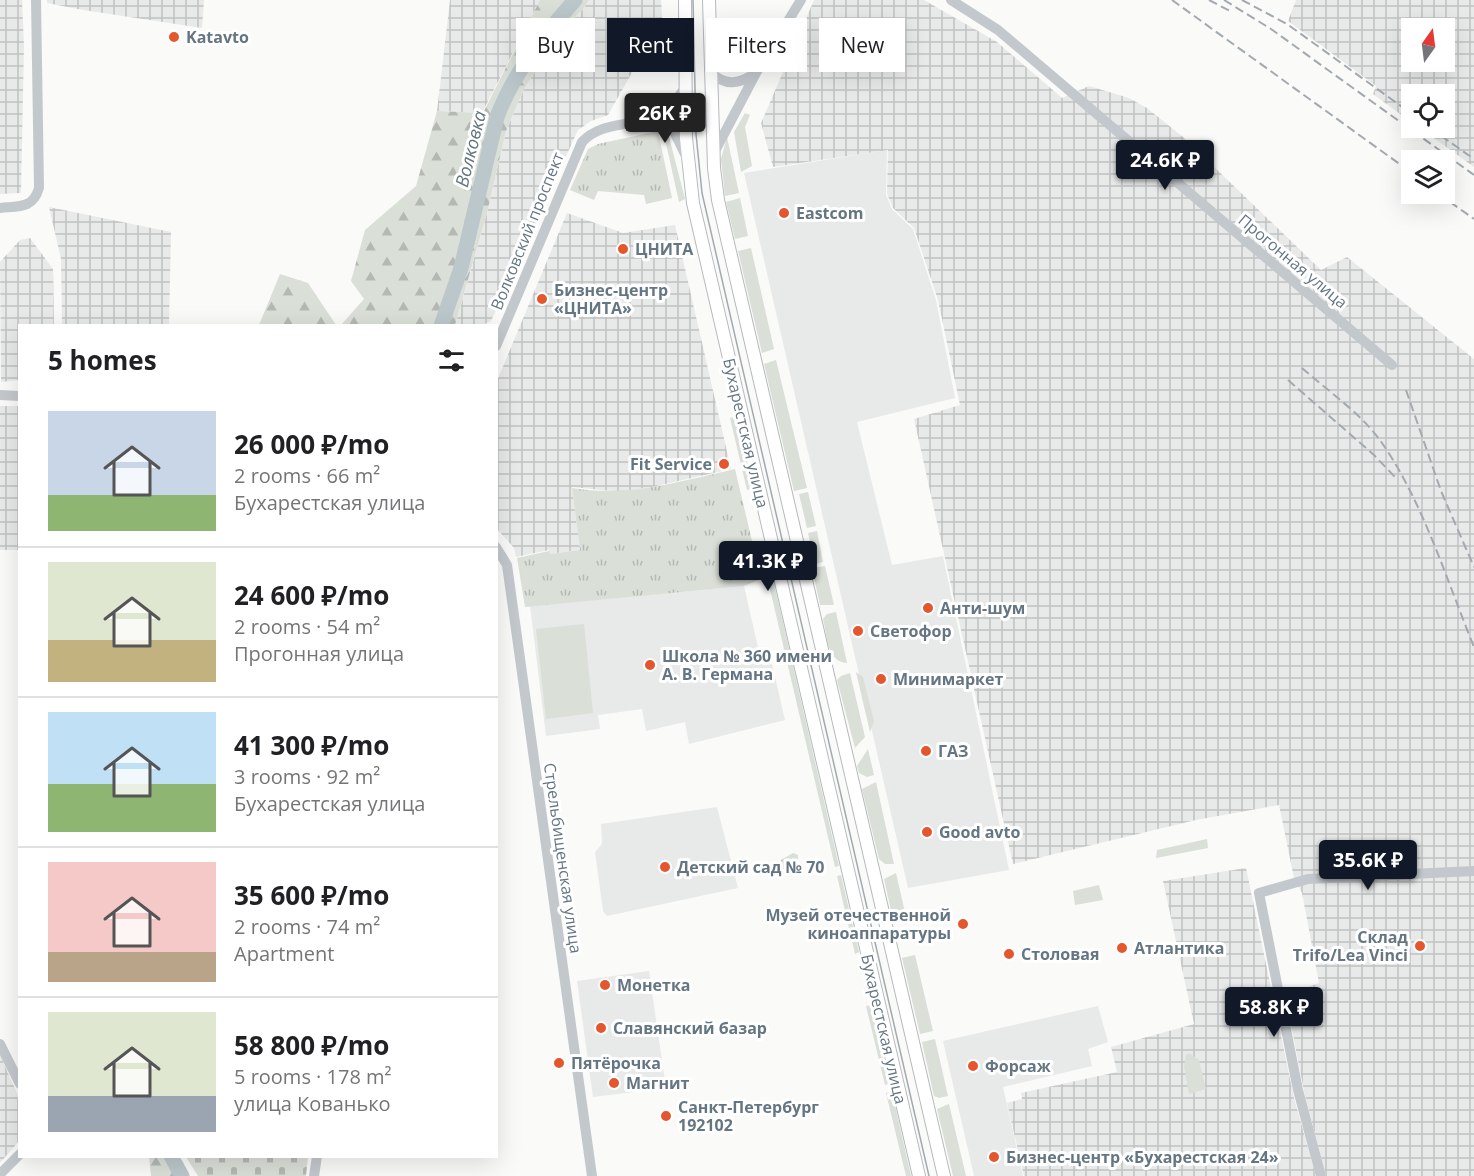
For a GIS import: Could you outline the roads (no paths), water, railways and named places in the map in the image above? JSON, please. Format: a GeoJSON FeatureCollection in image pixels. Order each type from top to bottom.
{"type":"FeatureCollection","features":[{"type":"Feature","properties":{"kind":"main road","name":"Бухарестская улица"},"geometry":{"type":"LineString","coordinates":[[685,0],[687,159],[693,203],[919,1176]]}},
{"type":"Feature","properties":{"kind":"main road","name":"Бухарестская улица"},"geometry":{"type":"LineString","coordinates":[[709,0],[709,18]]}},
{"type":"Feature","properties":{"kind":"main road","name":"Бухарестская улица"},"geometry":{"type":"LineString","coordinates":[[710,72],[716,188],[944,1176]]}},
{"type":"Feature","properties":{"kind":"street"},"geometry":{"type":"LineString","coordinates":[[0,208],[27,206],[37,197],[39,189],[36,0]]}},
{"type":"Feature","properties":{"kind":"street"},"geometry":{"type":"LineString","coordinates":[[714,153],[756,73],[801,0]]}},
{"type":"Feature","properties":{"kind":"street","name":"Прогонная улица"},"geometry":{"type":"LineString","coordinates":[[951,0],[998,30],[1392,365]]}},
{"type":"Feature","properties":{"kind":"street"},"geometry":{"type":"LineString","coordinates":[[710,72],[729,84],[744,81],[756,73]]}},
{"type":"Feature","properties":{"kind":"street","name":"Волковский проспект"},"geometry":{"type":"LineString","coordinates":[[498,341],[579,146],[596,132],[652,119],[675,103],[686,86]]}},
{"type":"Feature","properties":{"kind":"street"},"geometry":{"type":"LineString","coordinates":[[652,119],[671,125],[687,159]]}},
{"type":"Feature","properties":{"kind":"street"},"geometry":{"type":"LineString","coordinates":[[0,395],[18,396]]}},
{"type":"Feature","properties":{"kind":"street","name":"Стрельбищенская улица"},"geometry":{"type":"LineString","coordinates":[[498,550],[507,565],[592,1176]]}},
{"type":"Feature","properties":{"kind":"street"},"geometry":{"type":"LineString","coordinates":[[1321,1176],[1298,1090],[1258,893],[1308,879],[1474,871]]}},
{"type":"Feature","properties":{"kind":"street"},"geometry":{"type":"LineString","coordinates":[[0,1044],[18,1080]]}},
{"type":"Feature","properties":{"kind":"street"},"geometry":{"type":"LineString","coordinates":[[0,1174],[18,1156]]}},
{"type":"Feature","properties":{"kind":"street"},"geometry":{"type":"LineString","coordinates":[[314,1176],[317,1158]]}},
{"type":"Feature","properties":{"kind":"waterway","name":"Волковка"},"geometry":{"type":"LineString","coordinates":[[442,324],[461,268],[497,117],[530,55],[575,0]]}},
{"type":"Feature","properties":{"kind":"waterway","name":"Волковка"},"geometry":{"type":"LineString","coordinates":[[172,1158],[182,1176]]}},
{"type":"Feature","properties":{"kind":"tram line"},"geometry":{"type":"LineString","coordinates":[[693,0],[696,134],[702,193],[929,1176]]}},
{"type":"Feature","properties":{"kind":"railway"},"geometry":{"type":"LineString","coordinates":[[1172,0],[1401,165]]}},
{"type":"Feature","properties":{"kind":"railway"},"geometry":{"type":"LineString","coordinates":[[1209,0],[1230,11]]}},
{"type":"Feature","properties":{"kind":"railway"},"geometry":{"type":"LineString","coordinates":[[1224,0],[1271,29],[1474,175]]}},
{"type":"Feature","properties":{"kind":"railway"},"geometry":{"type":"LineString","coordinates":[[1242,0],[1287,24],[1401,106]]}},
{"type":"Feature","properties":{"kind":"railway"},"geometry":{"type":"LineString","coordinates":[[1444,138],[1474,159]]}},
{"type":"Feature","properties":{"kind":"railway"},"geometry":{"type":"LineString","coordinates":[[1453,204],[1474,219]]}},
{"type":"Feature","properties":{"kind":"railway"},"geometry":{"type":"LineString","coordinates":[[1302,368],[1365,422],[1397,466],[1422,516],[1474,647]]}},
{"type":"Feature","properties":{"kind":"railway"},"geometry":{"type":"LineString","coordinates":[[1288,380],[1374,455],[1395,477]]}},
{"type":"Feature","properties":{"kind":"railway"},"geometry":{"type":"LineString","coordinates":[[1406,390],[1441,491],[1474,567]]}},
{"type":"Feature","properties":{"kind":"place","name":"Katavto"},"geometry":{"type":"Point","coordinates":[174,37]}},
{"type":"Feature","properties":{"kind":"place","name":"Eastcom"},"geometry":{"type":"Point","coordinates":[784,213]}},
{"type":"Feature","properties":{"kind":"place","name":"ЦНИТА"},"geometry":{"type":"Point","coordinates":[623,249]}},
{"type":"Feature","properties":{"kind":"place","name":"Бизнес-центр «ЦНИТА»"},"geometry":{"type":"Point","coordinates":[542,299]}},
{"type":"Feature","properties":{"kind":"place","name":"Fit Service"},"geometry":{"type":"Point","coordinates":[724,464]}},
{"type":"Feature","properties":{"kind":"place","name":"Анти-шум"},"geometry":{"type":"Point","coordinates":[928,608]}},
{"type":"Feature","properties":{"kind":"place","name":"Светофор"},"geometry":{"type":"Point","coordinates":[858,631]}},
{"type":"Feature","properties":{"kind":"place","name":"Школа № 360 имени А. В. Германа"},"geometry":{"type":"Point","coordinates":[650,665]}},
{"type":"Feature","properties":{"kind":"place","name":"Минимаркет"},"geometry":{"type":"Point","coordinates":[881,679]}},
{"type":"Feature","properties":{"kind":"place","name":"ГАЗ"},"geometry":{"type":"Point","coordinates":[926,751]}},
{"type":"Feature","properties":{"kind":"place","name":"Good avto"},"geometry":{"type":"Point","coordinates":[927,832]}},
{"type":"Feature","properties":{"kind":"place","name":"Детский сад № 70"},"geometry":{"type":"Point","coordinates":[665,867]}},
{"type":"Feature","properties":{"kind":"place","name":"Музей отечественной киноаппаратуры"},"geometry":{"type":"Point","coordinates":[963,924]}},
{"type":"Feature","properties":{"kind":"place","name":"Склад Trifo/Lea Vinci"},"geometry":{"type":"Point","coordinates":[1420,946]}},
{"type":"Feature","properties":{"kind":"place","name":"Атлантика"},"geometry":{"type":"Point","coordinates":[1122,948]}},
{"type":"Feature","properties":{"kind":"place","name":"Столовая"},"geometry":{"type":"Point","coordinates":[1009,954]}},
{"type":"Feature","properties":{"kind":"place","name":"Монетка"},"geometry":{"type":"Point","coordinates":[605,985]}},
{"type":"Feature","properties":{"kind":"place","name":"Славянский базар"},"geometry":{"type":"Point","coordinates":[601,1028]}},
{"type":"Feature","properties":{"kind":"place","name":"Пятёрочка"},"geometry":{"type":"Point","coordinates":[559,1063]}},
{"type":"Feature","properties":{"kind":"place","name":"Форсаж"},"geometry":{"type":"Point","coordinates":[973,1066]}},
{"type":"Feature","properties":{"kind":"place","name":"Магнит"},"geometry":{"type":"Point","coordinates":[614,1083]}},
{"type":"Feature","properties":{"kind":"place","name":"Санкт-Петербург 192102"},"geometry":{"type":"Point","coordinates":[666,1116]}},
{"type":"Feature","properties":{"kind":"place","name":"Бизнес-центр «Бухарестская 24»"},"geometry":{"type":"Point","coordinates":[994,1157]}}]}
